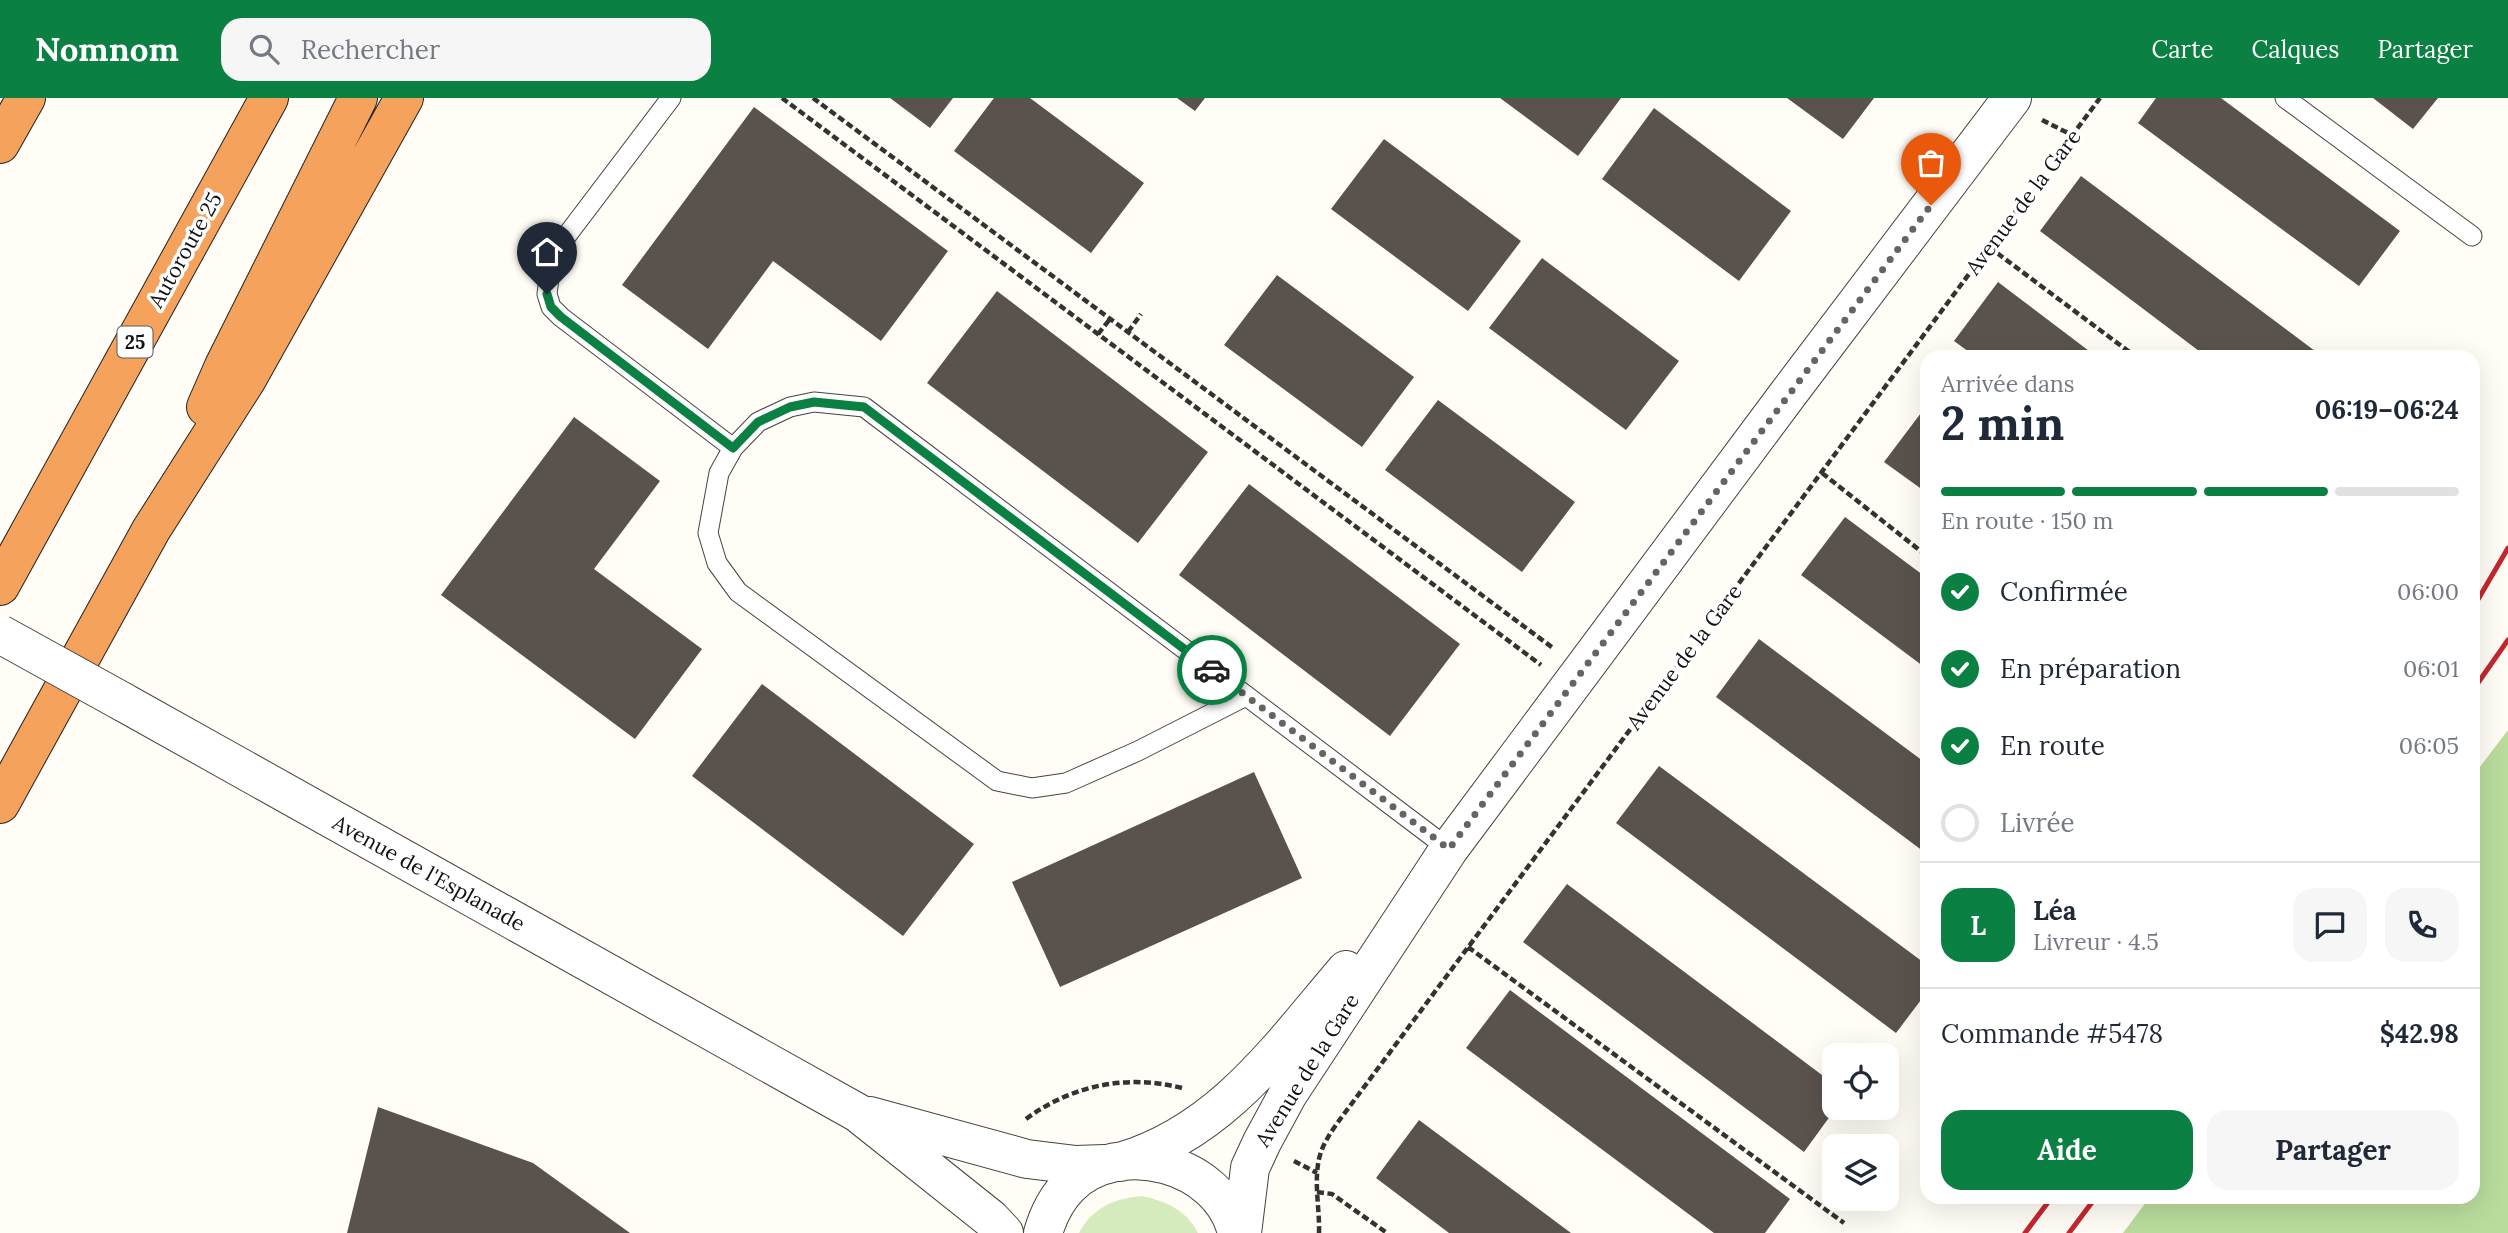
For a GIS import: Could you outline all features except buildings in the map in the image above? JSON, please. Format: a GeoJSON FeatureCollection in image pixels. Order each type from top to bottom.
{"type":"FeatureCollection","features":[{"type":"Feature","properties":{"kind":"highway"},"geometry":{"type":"LineString","coordinates":[[0,144],[26,98]]}},
{"type":"Feature","properties":{"kind":"highway","name":"Autoroute 25"},"geometry":{"type":"LineString","coordinates":[[0,586],[270,98]]}},
{"type":"Feature","properties":{"kind":"highway"},"geometry":{"type":"LineString","coordinates":[[151,530],[224,366],[358,98]]}},
{"type":"Feature","properties":{"kind":"highway"},"geometry":{"type":"LineString","coordinates":[[0,804],[151,530],[247,379],[404,98]]}},
{"type":"Feature","properties":{"kind":"street","name":"Avenue de la Gare"},"geometry":{"type":"LineString","coordinates":[[1239,1233],[1250,1168],[1267,1133],[1296,1083],[1449,849],[2012,98]]}},
{"type":"Feature","properties":{"kind":"street","name":"Avenue de l'Esplanade"},"geometry":{"type":"LineString","coordinates":[[0,634],[858,1113],[991,1219],[1004,1233]]}},
{"type":"Feature","properties":{"kind":"street","name":"Avenue de la Gare"},"geometry":{"type":"LineString","coordinates":[[1043,1233],[1057,1201],[1070,1185],[1088,1172],[1194,1129],[1240,1092],[1449,849]]}},
{"type":"Feature","properties":{"kind":"street","name":"Avenue de l'Esplanade"},"geometry":{"type":"LineString","coordinates":[[858,1113],[1027,1159],[1076,1165],[1136,1160],[1158,1162],[1198,1178],[1225,1206],[1239,1233]]}},
{"type":"Feature","properties":{"kind":"lane"},"geometry":{"type":"LineString","coordinates":[[671,98],[552,255],[547,294],[551,307],[561,317],[733,448]]}},
{"type":"Feature","properties":{"kind":"lane"},"geometry":{"type":"LineString","coordinates":[[2285,98],[2472,236]]}},
{"type":"Feature","properties":{"kind":"lane"},"geometry":{"type":"LineString","coordinates":[[1247,696],[1138,751],[1066,783],[1032,788],[997,781],[738,592],[717,564],[708,533],[719,473],[733,448],[758,422],[790,407],[814,402],[864,407],[1247,696],[1449,849]]}},
{"type":"Feature","properties":{"kind":"path"},"geometry":{"type":"LineString","coordinates":[[782,98],[1542,665]]}},
{"type":"Feature","properties":{"kind":"path"},"geometry":{"type":"LineString","coordinates":[[813,98],[1554,649]]}},
{"type":"Feature","properties":{"kind":"path","name":"Avenue de la Gare"},"geometry":{"type":"LineString","coordinates":[[1319,1233],[1320,1210],[1317,1192],[1320,1158],[1325,1142],[2100,98]]}},
{"type":"Feature","properties":{"kind":"path"},"geometry":{"type":"LineString","coordinates":[[1989,247],[2128,350]]}},
{"type":"Feature","properties":{"kind":"path"},"geometry":{"type":"LineString","coordinates":[[1128,332],[1141,314]]}},
{"type":"Feature","properties":{"kind":"path"},"geometry":{"type":"LineString","coordinates":[[1098,334],[1110,319]]}},
{"type":"Feature","properties":{"kind":"path"},"geometry":{"type":"LineString","coordinates":[[1822,473],[1920,550]]}},
{"type":"Feature","properties":{"kind":"path"},"geometry":{"type":"LineString","coordinates":[[1468,947],[1844,1223]]}},
{"type":"Feature","properties":{"kind":"path"},"geometry":{"type":"LineString","coordinates":[[1020,1123],[1052,1101],[1077,1090],[1105,1084],[1131,1080],[1159,1082],[1184,1088]]}},
{"type":"Feature","properties":{"kind":"path"},"geometry":{"type":"LineString","coordinates":[[1317,1192],[1332,1194],[1387,1233]]}},
{"type":"Feature","properties":{"kind":"green space"},"geometry":{"type":"Polygon","coordinates":[[[2508,730],[2508,1233],[2123,1233],[2145,1204],[2480,1204],[2480,767],[2508,730]]]}},
{"type":"Feature","properties":{"kind":"green space"},"geometry":{"type":"Polygon","coordinates":[[[1143,1196],[1175,1208],[1188,1218],[1198,1233],[1079,1233],[1091,1217],[1106,1205],[1143,1196]]]}},
{"type":"Feature","properties":{"kind":"railway"},"geometry":{"type":"LineString","coordinates":[[2480,596],[2508,548]]}},
{"type":"Feature","properties":{"kind":"railway"},"geometry":{"type":"LineString","coordinates":[[2480,680],[2508,640]]}},
{"type":"Feature","properties":{"kind":"railway"},"geometry":{"type":"LineString","coordinates":[[2025,1233],[2047,1204]]}},
{"type":"Feature","properties":{"kind":"railway"},"geometry":{"type":"LineString","coordinates":[[2069,1233],[2091,1204]]}},
{"type":"Feature","properties":{"kind":"way so far"},"geometry":{"type":"LineString","coordinates":[[1212,670],[1449,849],[1931,205]]}},
{"type":"Feature","properties":{"kind":"route"},"geometry":{"type":"LineString","coordinates":[[547,294],[551,307],[561,317],[733,448],[758,422],[790,407],[814,402],[864,407],[1212,670]]}}]}
